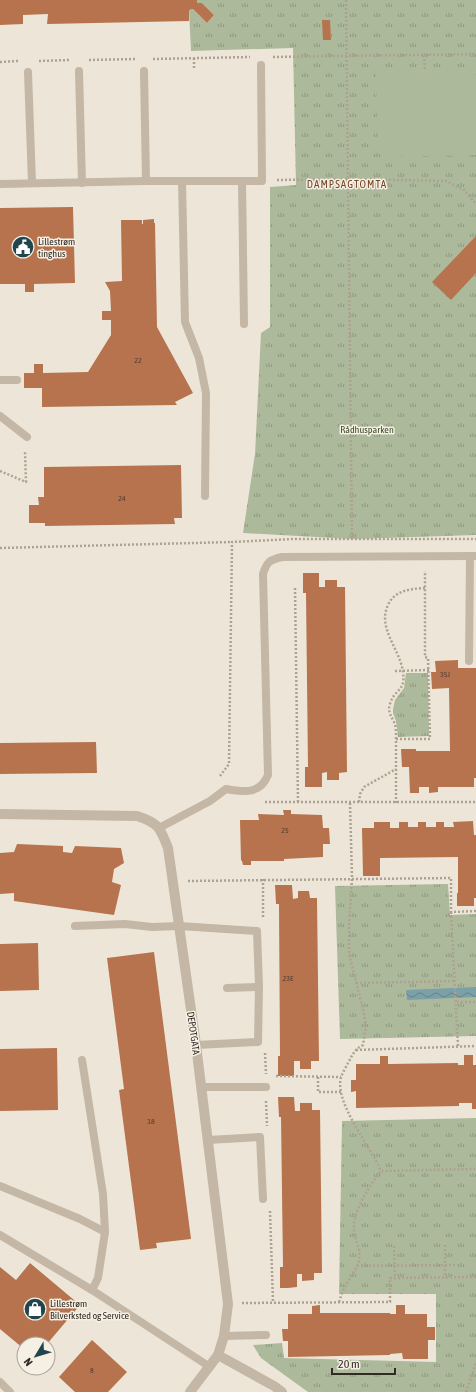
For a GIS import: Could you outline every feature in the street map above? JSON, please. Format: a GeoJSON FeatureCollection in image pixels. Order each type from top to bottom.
{"type":"FeatureCollection","features":[{"type":"Feature","properties":{"kind":"street"},"geometry":{"type":"LineString","coordinates":[[0,814],[137,816],[150,820],[159,828]]}},
{"type":"Feature","properties":{"kind":"street","name":"DEPOTGATA"},"geometry":{"type":"LineString","coordinates":[[159,828],[168,848],[173,881],[178,926],[196,1045],[228,1304],[224,1336],[218,1354],[210,1367],[190,1392]]}},
{"type":"Feature","properties":{"kind":"street"},"geometry":{"type":"LineString","coordinates":[[218,1354],[282,1392]]}},
{"type":"Feature","properties":{"kind":"lane"},"geometry":{"type":"LineString","coordinates":[[0,184],[146,181],[262,181],[261,65]]}},
{"type":"Feature","properties":{"kind":"lane"},"geometry":{"type":"LineString","coordinates":[[79,70],[82,183]]}},
{"type":"Feature","properties":{"kind":"lane"},"geometry":{"type":"LineString","coordinates":[[144,71],[146,181]]}},
{"type":"Feature","properties":{"kind":"lane"},"geometry":{"type":"LineString","coordinates":[[28,72],[32,183]]}},
{"type":"Feature","properties":{"kind":"lane"},"geometry":{"type":"LineString","coordinates":[[182,181],[185,322],[199,358],[206,394],[206,496]]}},
{"type":"Feature","properties":{"kind":"lane"},"geometry":{"type":"LineString","coordinates":[[242,181],[244,324]]}},
{"type":"Feature","properties":{"kind":"lane"},"geometry":{"type":"LineString","coordinates":[[0,380],[17,380]]}},
{"type":"Feature","properties":{"kind":"lane"},"geometry":{"type":"LineString","coordinates":[[0,416],[27,437]]}},
{"type":"Feature","properties":{"kind":"lane"},"geometry":{"type":"LineString","coordinates":[[159,828],[210,801],[226,789],[247,792],[257,788],[265,782],[268,775],[263,574],[265,566],[271,560],[282,557],[473,556],[469,661]]}},
{"type":"Feature","properties":{"kind":"lane"},"geometry":{"type":"LineString","coordinates":[[75,926],[124,924],[152,927],[178,926],[257,930],[259,987],[258,1042],[196,1045]]}},
{"type":"Feature","properties":{"kind":"lane"},"geometry":{"type":"LineString","coordinates":[[227,988],[259,987]]}},
{"type":"Feature","properties":{"kind":"lane"},"geometry":{"type":"LineString","coordinates":[[82,1060],[103,1194],[105,1232],[98,1278],[92,1290]]}},
{"type":"Feature","properties":{"kind":"lane"},"geometry":{"type":"LineString","coordinates":[[201,1087],[266,1087]]}},
{"type":"Feature","properties":{"kind":"lane"},"geometry":{"type":"LineString","coordinates":[[208,1140],[260,1137],[263,1199]]}},
{"type":"Feature","properties":{"kind":"lane"},"geometry":{"type":"LineString","coordinates":[[0,1186],[80,1219],[105,1232]]}},
{"type":"Feature","properties":{"kind":"lane"},"geometry":{"type":"LineString","coordinates":[[0,1235],[92,1290],[210,1367]]}},
{"type":"Feature","properties":{"kind":"lane"},"geometry":{"type":"LineString","coordinates":[[224,1336],[266,1335]]}},
{"type":"Feature","properties":{"kind":"lane"},"geometry":{"type":"LineString","coordinates":[[0,1382],[10,1392]]}},
{"type":"Feature","properties":{"kind":"path"},"geometry":{"type":"LineString","coordinates":[[346,0],[352,539],[476,539]]}},
{"type":"Feature","properties":{"kind":"path"},"geometry":{"type":"LineString","coordinates":[[269,57],[476,54]]}},
{"type":"Feature","properties":{"kind":"path"},"geometry":{"type":"LineString","coordinates":[[424,55],[425,71]]}},
{"type":"Feature","properties":{"kind":"path"},"geometry":{"type":"LineString","coordinates":[[151,59],[253,57]]}},
{"type":"Feature","properties":{"kind":"path"},"geometry":{"type":"LineString","coordinates":[[194,58],[194,68]]}},
{"type":"Feature","properties":{"kind":"path"},"geometry":{"type":"LineString","coordinates":[[86,60],[136,59]]}},
{"type":"Feature","properties":{"kind":"path"},"geometry":{"type":"LineString","coordinates":[[35,61],[72,60]]}},
{"type":"Feature","properties":{"kind":"path"},"geometry":{"type":"LineString","coordinates":[[0,62],[21,61]]}},
{"type":"Feature","properties":{"kind":"path"},"geometry":{"type":"LineString","coordinates":[[262,181],[348,178],[446,181],[464,190],[476,204]]}},
{"type":"Feature","properties":{"kind":"path"},"geometry":{"type":"LineString","coordinates":[[0,471],[26,482],[25,449]]}},
{"type":"Feature","properties":{"kind":"path"},"geometry":{"type":"LineString","coordinates":[[0,548],[232,542]]}},
{"type":"Feature","properties":{"kind":"path"},"geometry":{"type":"LineString","coordinates":[[396,739],[430,739],[428,658],[425,657],[425,556]]}},
{"type":"Feature","properties":{"kind":"path"},"geometry":{"type":"LineString","coordinates":[[295,588],[298,802]]}},
{"type":"Feature","properties":{"kind":"path"},"geometry":{"type":"LineString","coordinates":[[396,803],[396,739],[394,723],[389,709],[392,700],[403,684],[403,671],[399,657],[387,629],[385,613],[390,601],[397,594],[409,590],[425,588]]}},
{"type":"Feature","properties":{"kind":"path"},"geometry":{"type":"LineString","coordinates":[[395,671],[428,670]]}},
{"type":"Feature","properties":{"kind":"path"},"geometry":{"type":"LineString","coordinates":[[359,802],[360,794],[364,787],[396,769]]}},
{"type":"Feature","properties":{"kind":"path"},"geometry":{"type":"LineString","coordinates":[[261,802],[476,802]]}},
{"type":"Feature","properties":{"kind":"path"},"geometry":{"type":"LineString","coordinates":[[350,803],[352,878],[349,954],[366,1025],[363,1045],[355,1050],[341,1077],[341,1092],[349,1114],[376,1160],[380,1171]]}},
{"type":"Feature","properties":{"kind":"path"},"geometry":{"type":"LineString","coordinates":[[173,881],[451,878],[458,1046]]}},
{"type":"Feature","properties":{"kind":"path"},"geometry":{"type":"LineString","coordinates":[[452,912],[476,911]]}},
{"type":"Feature","properties":{"kind":"path"},"geometry":{"type":"LineString","coordinates":[[356,983],[456,981]]}},
{"type":"Feature","properties":{"kind":"path"},"geometry":{"type":"LineString","coordinates":[[456,1002],[476,1002]]}},
{"type":"Feature","properties":{"kind":"path"},"geometry":{"type":"LineString","coordinates":[[355,1050],[476,1046]]}},
{"type":"Feature","properties":{"kind":"path"},"geometry":{"type":"LineString","coordinates":[[318,1077],[318,1092],[341,1092]]}},
{"type":"Feature","properties":{"kind":"path"},"geometry":{"type":"LineString","coordinates":[[380,1171],[476,1170]]}},
{"type":"Feature","properties":{"kind":"path"},"geometry":{"type":"LineString","coordinates":[[339,1302],[345,1286],[359,1262],[359,1249],[353,1224],[356,1214],[371,1184],[380,1171]]}},
{"type":"Feature","properties":{"kind":"path"},"geometry":{"type":"LineString","coordinates":[[445,1245],[445,1278]]}},
{"type":"Feature","properties":{"kind":"path"},"geometry":{"type":"LineString","coordinates":[[394,1246],[395,1278]]}},
{"type":"Feature","properties":{"kind":"path"},"geometry":{"type":"LineString","coordinates":[[357,1266],[456,1265]]}},
{"type":"Feature","properties":{"kind":"path"},"geometry":{"type":"LineString","coordinates":[[228,1304],[390,1302],[390,1278],[476,1277]]}},
{"type":"Feature","properties":{"kind":"path"},"geometry":{"type":"LineString","coordinates":[[466,1392],[476,1363]]}},
{"type":"Feature","properties":{"kind":"green space","name":"Rådhusparken"},"geometry":{"type":"Polygon","coordinates":[[[197,0],[476,0],[476,535],[352,539],[243,533],[255,454],[261,333],[270,327],[270,187],[296,185],[293,48],[191,51],[189,10],[193,9],[207,23],[214,15],[202,3],[197,3],[197,0]]]}},
{"type":"Feature","properties":{"kind":"green space"},"geometry":{"type":"Polygon","coordinates":[[[467,70],[476,75],[476,155],[386,157],[381,155],[378,149],[376,72],[467,70]]]}},
{"type":"Feature","properties":{"kind":"green space"},"geometry":{"type":"Polygon","coordinates":[[[406,673],[428,673],[429,736],[398,737],[393,709],[395,700],[404,688],[406,673]]]}},
{"type":"Feature","properties":{"kind":"green space"},"geometry":{"type":"Polygon","coordinates":[[[448,884],[450,915],[476,914],[476,1036],[340,1039],[335,886],[448,884]]]}},
{"type":"Feature","properties":{"kind":"green space"},"geometry":{"type":"Polygon","coordinates":[[[476,1118],[476,1392],[308,1392],[261,1358],[253,1345],[282,1343],[284,1358],[436,1362],[436,1294],[339,1294],[342,1121],[476,1118]]]}},
{"type":"Feature","properties":{"kind":"water"},"geometry":{"type":"Polygon","coordinates":[[[476,987],[476,997],[407,1000],[406,990],[476,987]]]}},
{"type":"Feature","properties":{"kind":"building"},"geometry":{"type":"Polygon","coordinates":[[[0,0],[197,0],[197,3],[202,3],[214,15],[207,23],[193,9],[189,10],[189,21],[47,24],[48,14],[23,15],[23,24],[0,25],[0,0]]]}},
{"type":"Feature","properties":{"kind":"building"},"geometry":{"type":"Polygon","coordinates":[[[322,20],[330,20],[331,40],[323,40],[322,20]]]}},
{"type":"Feature","properties":{"kind":"building"},"geometry":{"type":"Polygon","coordinates":[[[73,207],[75,283],[34,284],[34,292],[25,292],[25,284],[0,284],[0,208],[73,207]]]}},
{"type":"Feature","properties":{"kind":"building"},"geometry":{"type":"Polygon","coordinates":[[[154,219],[157,327],[193,393],[175,402],[177,405],[42,407],[42,388],[24,388],[24,373],[34,373],[34,364],[43,364],[43,373],[88,372],[111,335],[111,320],[102,320],[102,311],[111,311],[110,291],[105,282],[122,281],[121,220],[142,220],[143,224],[143,220],[154,219]]]}},
{"type":"Feature","properties":{"kind":"building"},"geometry":{"type":"Polygon","coordinates":[[[476,236],[476,273],[451,300],[432,282],[476,236]]]}},
{"type":"Feature","properties":{"kind":"building"},"geometry":{"type":"Polygon","coordinates":[[[181,465],[182,518],[174,518],[175,524],[45,526],[45,523],[29,523],[29,505],[39,505],[38,497],[44,497],[44,467],[181,465]]]}},
{"type":"Feature","properties":{"kind":"building"},"geometry":{"type":"Polygon","coordinates":[[[303,573],[319,573],[319,587],[325,587],[325,580],[337,580],[337,587],[345,587],[347,772],[339,773],[339,780],[327,780],[327,772],[322,773],[322,787],[305,787],[305,767],[308,767],[306,593],[303,593],[303,573]]]}},
{"type":"Feature","properties":{"kind":"building"},"geometry":{"type":"Polygon","coordinates":[[[458,660],[458,668],[476,668],[476,778],[474,778],[474,787],[438,787],[438,792],[429,793],[429,787],[419,787],[419,793],[410,793],[409,767],[402,767],[401,749],[416,749],[416,751],[450,751],[449,688],[432,689],[431,672],[436,672],[435,661],[458,660]]]}},
{"type":"Feature","properties":{"kind":"building"},"geometry":{"type":"Polygon","coordinates":[[[96,742],[97,773],[0,774],[0,743],[96,742]]]}},
{"type":"Feature","properties":{"kind":"building"},"geometry":{"type":"Polygon","coordinates":[[[283,810],[291,810],[291,814],[322,815],[323,828],[329,828],[330,844],[323,844],[323,857],[284,859],[284,861],[251,861],[251,865],[243,865],[241,860],[240,820],[259,820],[258,814],[284,815],[283,810]]]}},
{"type":"Feature","properties":{"kind":"building"},"geometry":{"type":"Polygon","coordinates":[[[473,821],[474,835],[476,835],[476,898],[474,898],[474,906],[457,906],[458,857],[380,858],[380,876],[363,876],[362,828],[374,828],[374,822],[390,822],[390,828],[399,828],[399,822],[408,822],[408,827],[418,827],[418,822],[426,822],[426,827],[436,827],[436,822],[444,822],[444,827],[454,827],[453,822],[473,821]]]}},
{"type":"Feature","properties":{"kind":"building"},"geometry":{"type":"Polygon","coordinates":[[[17,844],[63,846],[63,852],[72,853],[75,846],[121,848],[124,863],[114,869],[112,882],[121,885],[114,915],[14,901],[14,893],[0,894],[0,853],[14,852],[17,844]]]}},
{"type":"Feature","properties":{"kind":"building"},"geometry":{"type":"Polygon","coordinates":[[[275,885],[292,885],[293,899],[298,898],[298,891],[309,891],[310,898],[317,898],[319,1061],[311,1061],[311,1069],[300,1069],[300,1061],[294,1061],[294,1076],[278,1076],[278,1056],[280,1056],[279,904],[276,904],[275,885]]]}},
{"type":"Feature","properties":{"kind":"building"},"geometry":{"type":"Polygon","coordinates":[[[38,943],[39,990],[0,991],[0,944],[38,943]]]}},
{"type":"Feature","properties":{"kind":"building"},"geometry":{"type":"Polygon","coordinates":[[[154,952],[191,1239],[156,1243],[157,1248],[140,1250],[119,1090],[124,1089],[107,958],[154,952]]]}},
{"type":"Feature","properties":{"kind":"building"},"geometry":{"type":"Polygon","coordinates":[[[57,1048],[58,1110],[0,1111],[0,1049],[57,1048]]]}},
{"type":"Feature","properties":{"kind":"building"},"geometry":{"type":"Polygon","coordinates":[[[464,1055],[473,1055],[473,1065],[476,1065],[476,1109],[472,1109],[472,1103],[459,1103],[459,1106],[356,1108],[356,1091],[351,1092],[351,1080],[356,1080],[356,1064],[380,1064],[380,1056],[388,1056],[388,1064],[458,1063],[458,1065],[464,1065],[464,1055]]]}},
{"type":"Feature","properties":{"kind":"building"},"geometry":{"type":"Polygon","coordinates":[[[278,1097],[294,1097],[295,1111],[300,1111],[300,1103],[312,1103],[312,1110],[320,1110],[322,1273],[314,1273],[314,1280],[302,1281],[302,1274],[297,1274],[297,1287],[288,1288],[280,1288],[280,1267],[283,1267],[281,1117],[279,1117],[278,1097]]]}},
{"type":"Feature","properties":{"kind":"building"},"geometry":{"type":"Polygon","coordinates":[[[30,1263],[80,1305],[54,1336],[16,1336],[16,1342],[0,1329],[0,1267],[16,1280],[30,1263]]]}},
{"type":"Feature","properties":{"kind":"building"},"geometry":{"type":"Polygon","coordinates":[[[320,1305],[320,1313],[396,1314],[396,1305],[405,1305],[405,1314],[427,1314],[427,1327],[435,1327],[435,1340],[428,1340],[428,1359],[403,1359],[402,1353],[390,1355],[288,1357],[288,1341],[283,1341],[282,1329],[288,1329],[288,1314],[312,1314],[312,1306],[320,1305]]]}},
{"type":"Feature","properties":{"kind":"building"},"geometry":{"type":"Polygon","coordinates":[[[92,1340],[127,1372],[108,1392],[75,1392],[59,1377],[92,1340]]]}},
{"type":"Feature","properties":{"kind":"place","name":"Lillestrøm tinghus"},"geometry":{"type":"Point","coordinates":[23,247]}},
{"type":"Feature","properties":{"kind":"place","name":"Lillestrøm Bilverksted og Service"},"geometry":{"type":"Point","coordinates":[35,1309]}},
{"type":"Feature","properties":{"kind":"district","name":"DAMPSAGTOMTA"},"geometry":{"type":"Point","coordinates":[347,184]}}]}
